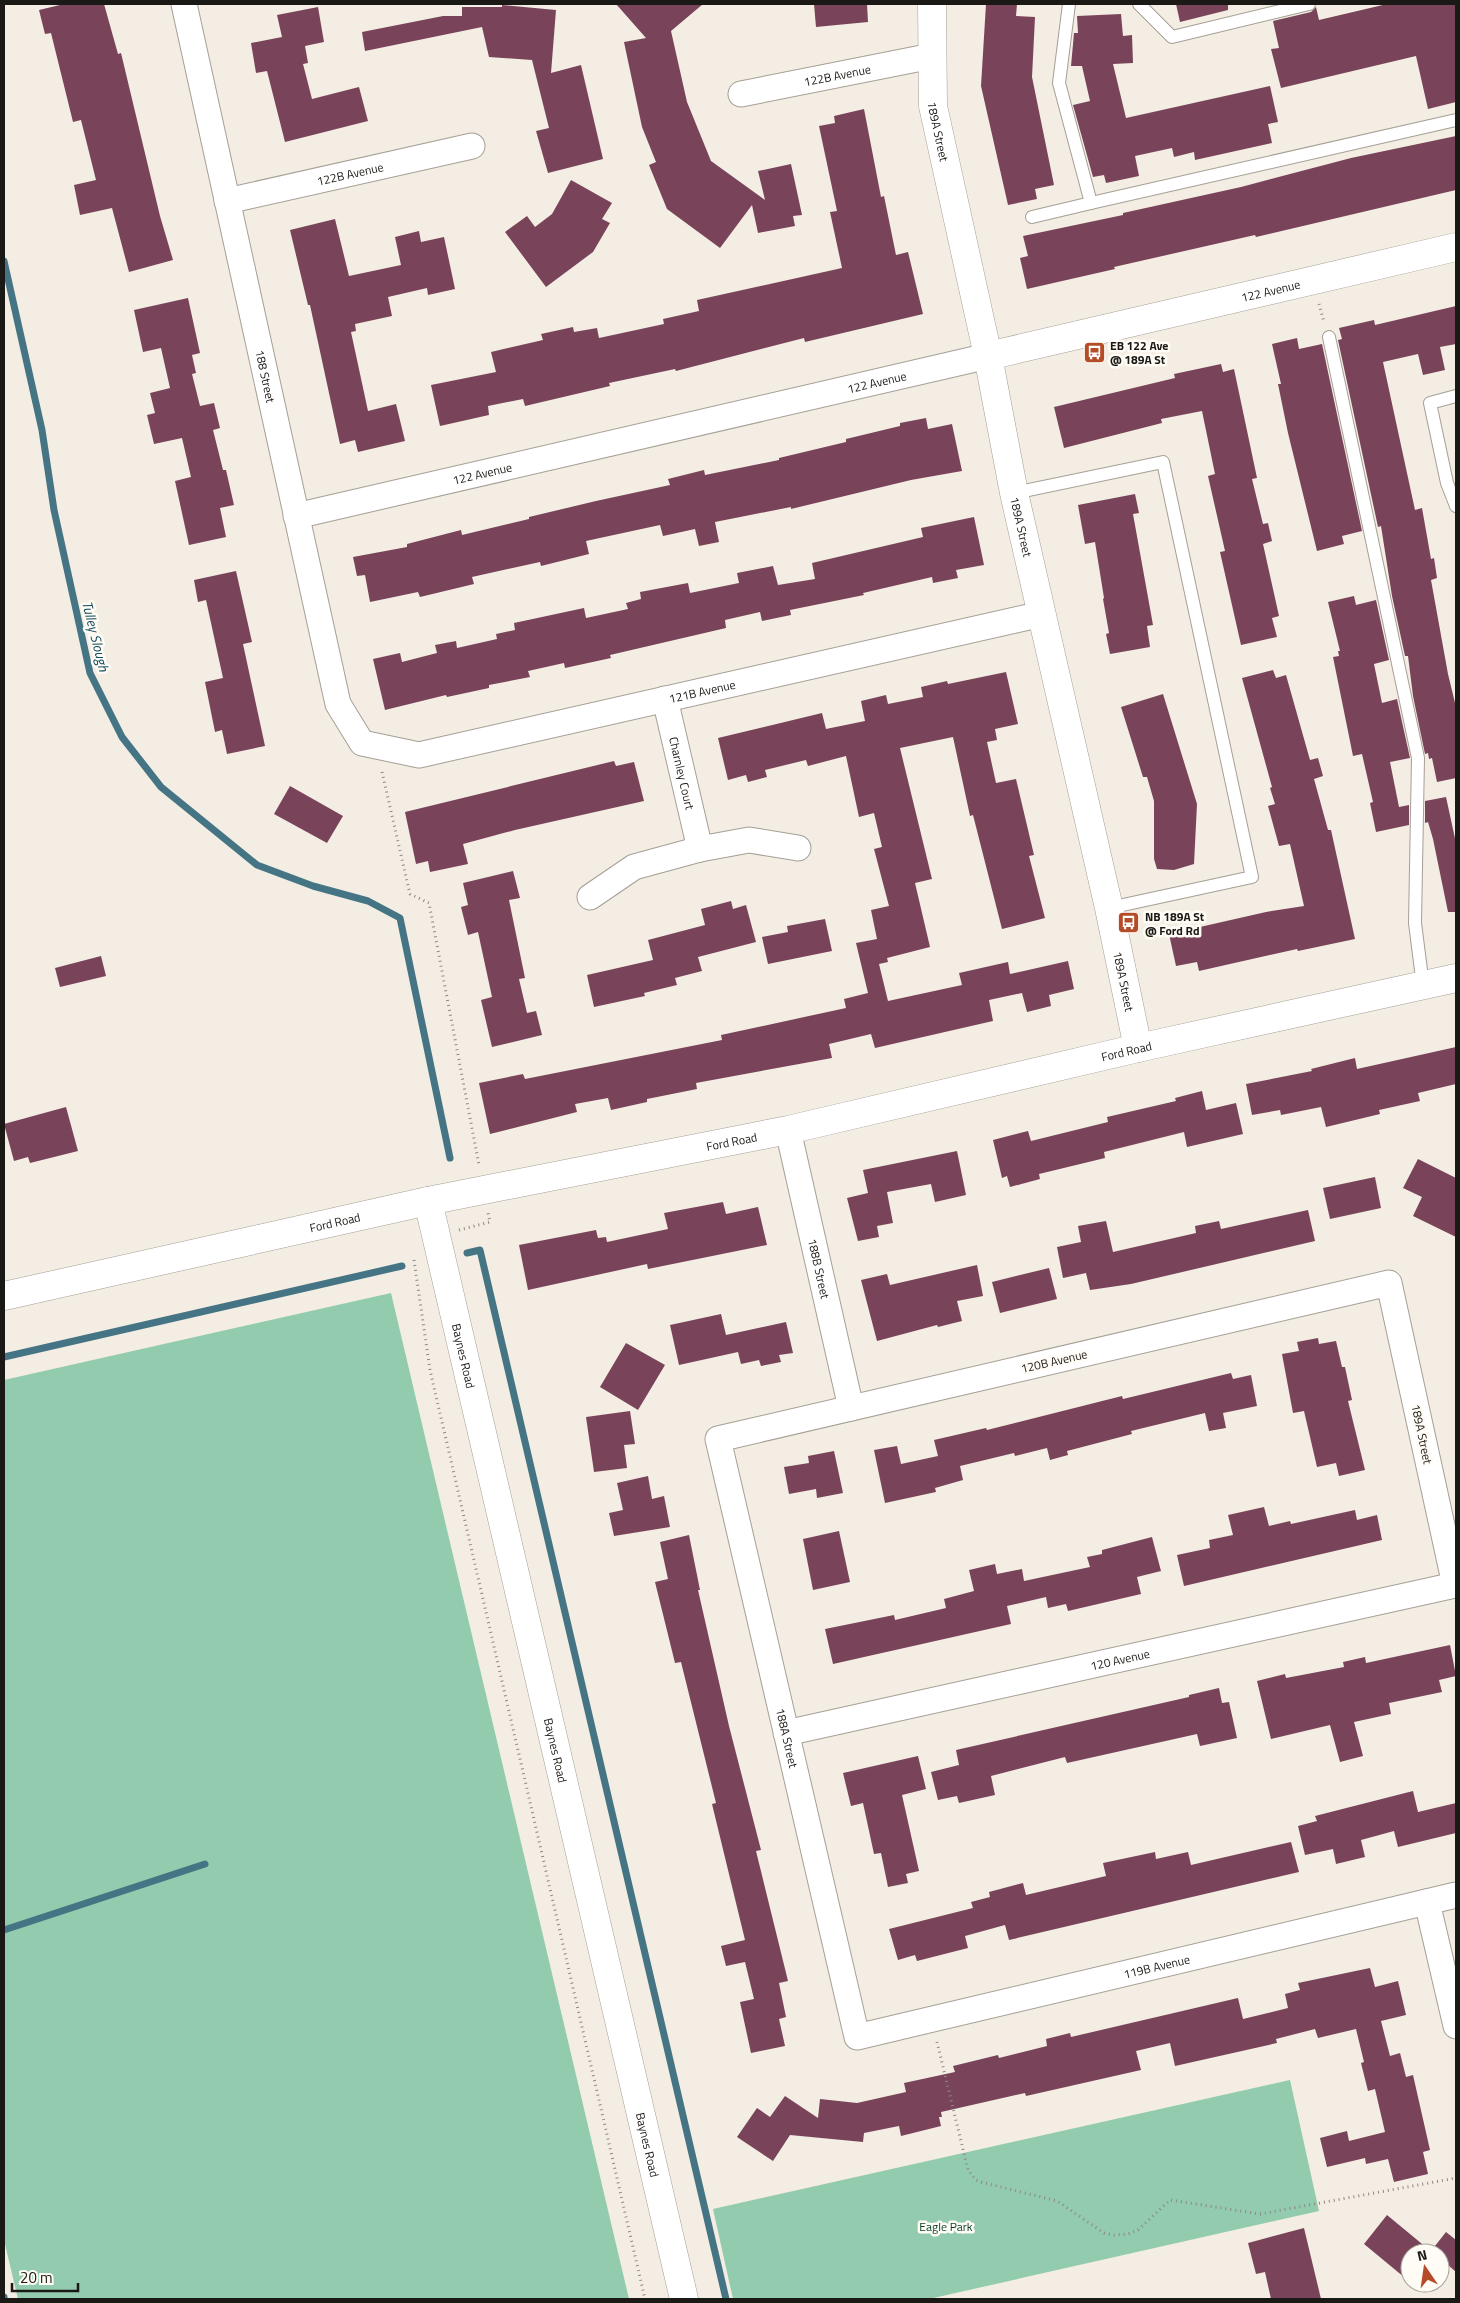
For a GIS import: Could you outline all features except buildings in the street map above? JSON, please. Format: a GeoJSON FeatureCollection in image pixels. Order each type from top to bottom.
{"type":"FeatureCollection","features":[{"type":"Feature","properties":{"kind":"street","name":"188 Street"},"geometry":{"type":"LineString","coordinates":[[184,4],[338,704],[370,745]]}},
{"type":"Feature","properties":{"kind":"street","name":"189A Street"},"geometry":{"type":"LineString","coordinates":[[932,4],[933,106],[988,356],[1014,492],[1109,908],[1138,1048]]}},
{"type":"Feature","properties":{"kind":"street","name":"122B Avenue"},"geometry":{"type":"LineString","coordinates":[[741,94],[932,56]]}},
{"type":"Feature","properties":{"kind":"street","name":"122B Avenue"},"geometry":{"type":"LineString","coordinates":[[228,201],[472,146]]}},
{"type":"Feature","properties":{"kind":"street","name":"122 Avenue"},"geometry":{"type":"LineString","coordinates":[[296,516],[1456,247]]}},
{"type":"Feature","properties":{"kind":"street","name":"121B Avenue"},"geometry":{"type":"LineString","coordinates":[[370,745],[419,756],[1042,614]]}},
{"type":"Feature","properties":{"kind":"street","name":"Charnley Court"},"geometry":{"type":"LineString","coordinates":[[665,699],[700,849]]}},
{"type":"Feature","properties":{"kind":"street"},"geometry":{"type":"LineString","coordinates":[[590,897],[634,867],[700,849],[749,840],[798,848]]}},
{"type":"Feature","properties":{"kind":"street","name":"Ford Road"},"geometry":{"type":"LineString","coordinates":[[4,1296],[428,1201],[788,1130],[1138,1048],[1456,978]]}},
{"type":"Feature","properties":{"kind":"street","name":"188B Street"},"geometry":{"type":"LineString","coordinates":[[788,1130],[852,1408]]}},
{"type":"Feature","properties":{"kind":"street","name":"Baynes Road"},"geometry":{"type":"LineString","coordinates":[[428,1201],[684,2299]]}},
{"type":"Feature","properties":{"kind":"street","name":"189A Street"},"geometry":{"type":"LineString","coordinates":[[1389,1283],[1455,1585]]}},
{"type":"Feature","properties":{"kind":"street","name":"120B Avenue"},"geometry":{"type":"LineString","coordinates":[[718,1439],[1389,1283]]}},
{"type":"Feature","properties":{"kind":"street","name":"188A Street"},"geometry":{"type":"LineString","coordinates":[[718,1439],[857,2037]]}},
{"type":"Feature","properties":{"kind":"street","name":"120 Avenue"},"geometry":{"type":"LineString","coordinates":[[786,1733],[1455,1585]]}},
{"type":"Feature","properties":{"kind":"street","name":"119B Avenue"},"geometry":{"type":"LineString","coordinates":[[857,2037],[1456,1895]]}},
{"type":"Feature","properties":{"kind":"street"},"geometry":{"type":"LineString","coordinates":[[1426,1902],[1456,2026]]}},
{"type":"Feature","properties":{"kind":"lane"},"geometry":{"type":"LineString","coordinates":[[1069,4],[1059,83],[1091,203]]}},
{"type":"Feature","properties":{"kind":"lane"},"geometry":{"type":"LineString","coordinates":[[1139,4],[1172,37],[1309,4]]}},
{"type":"Feature","properties":{"kind":"lane"},"geometry":{"type":"LineString","coordinates":[[1032,217],[1456,120]]}},
{"type":"Feature","properties":{"kind":"lane"},"geometry":{"type":"LineString","coordinates":[[1329,337],[1418,758],[1415,923],[1423,986]]}},
{"type":"Feature","properties":{"kind":"lane"},"geometry":{"type":"LineString","coordinates":[[1456,396],[1430,403],[1447,483],[1456,506]]}},
{"type":"Feature","properties":{"kind":"lane"},"geometry":{"type":"LineString","coordinates":[[1014,492],[1163,462],[1252,878],[1109,908]]}},
{"type":"Feature","properties":{"kind":"path"},"geometry":{"type":"LineString","coordinates":[[1313,280],[1329,337]]}},
{"type":"Feature","properties":{"kind":"path"},"geometry":{"type":"LineString","coordinates":[[370,745],[410,894],[429,903],[479,1169]]}},
{"type":"Feature","properties":{"kind":"path"},"geometry":{"type":"LineString","coordinates":[[413,1252],[430,1370],[645,2299]]}},
{"type":"Feature","properties":{"kind":"path"},"geometry":{"type":"LineString","coordinates":[[931,2019],[971,2176],[981,2182],[1057,2201],[1104,2233],[1121,2234],[1138,2230],[1170,2200],[1260,2214],[1456,2178]]}},
{"type":"Feature","properties":{"kind":"green space"},"geometry":{"type":"Polygon","coordinates":[[[391,1293],[629,2299],[18,2299],[4,2240],[4,1380],[391,1293]]]}},
{"type":"Feature","properties":{"kind":"green space","name":"Eagle Park"},"geometry":{"type":"Polygon","coordinates":[[[1290,2080],[1319,2211],[929,2299],[733,2299],[713,2209],[1290,2080]]]}},
{"type":"Feature","properties":{"kind":"waterway","name":"Tulley Slough"},"geometry":{"type":"LineString","coordinates":[[4,261],[42,430],[54,510],[90,673],[122,737],[161,787],[257,865],[313,886],[368,901],[400,918],[450,1158]]}},
{"type":"Feature","properties":{"kind":"waterway"},"geometry":{"type":"LineString","coordinates":[[467,1253],[480,1250],[726,2299]]}},
{"type":"Feature","properties":{"kind":"waterway"},"geometry":{"type":"LineString","coordinates":[[4,1357],[402,1266]]}},
{"type":"Feature","properties":{"kind":"waterway"},"geometry":{"type":"LineString","coordinates":[[4,1930],[205,1864]]}},
{"type":"Feature","properties":{"kind":"place","name":"EB 122 Ave @ 189A St"},"geometry":{"type":"Point","coordinates":[1094,352]}},
{"type":"Feature","properties":{"kind":"place","name":"NB 189A St @ Ford Rd"},"geometry":{"type":"Point","coordinates":[1129,923]}}]}
